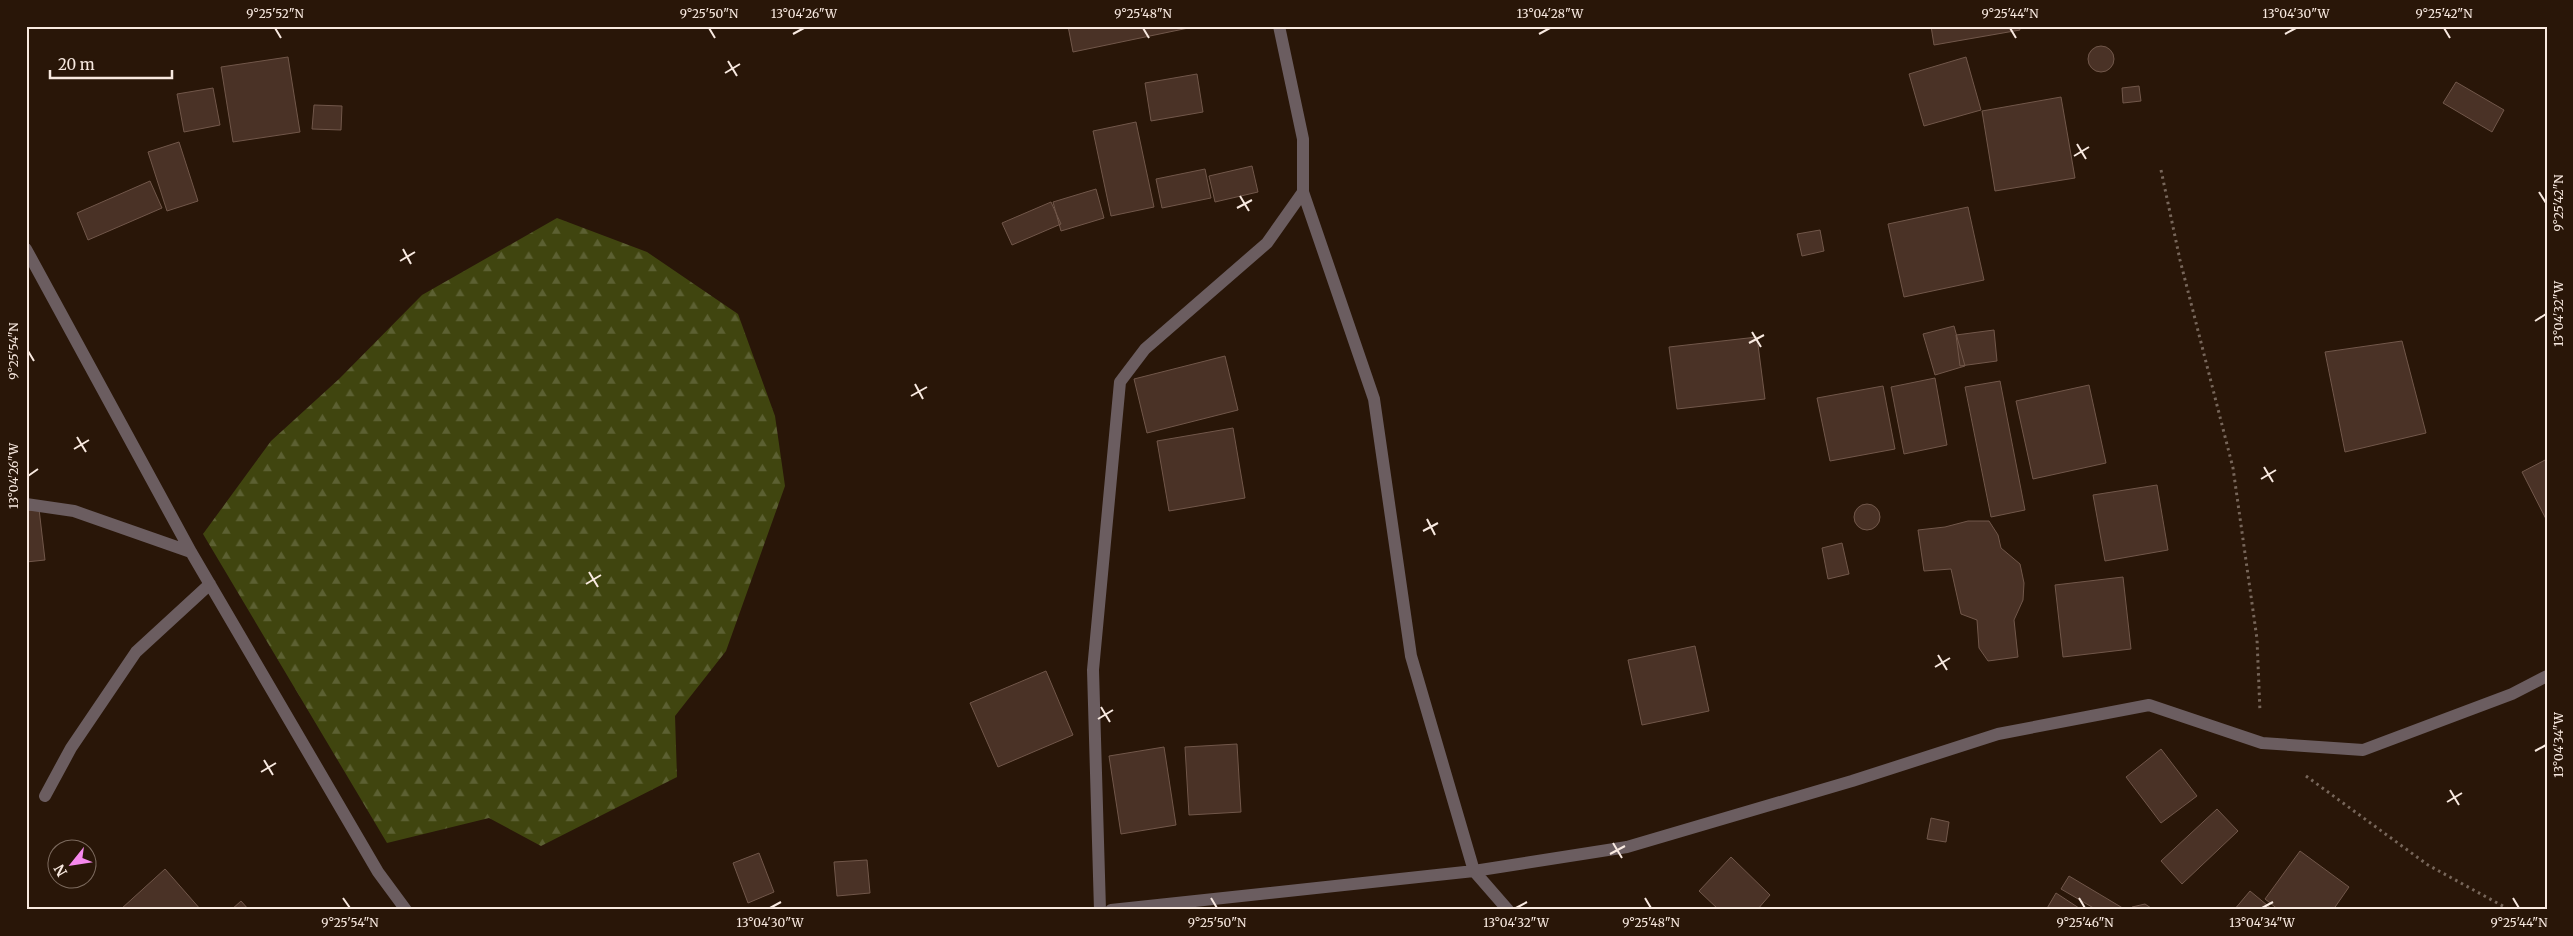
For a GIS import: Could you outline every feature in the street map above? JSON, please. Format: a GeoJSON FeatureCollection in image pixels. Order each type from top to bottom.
{"type":"FeatureCollection","features":[{"type":"Feature","properties":{"kind":"street"},"geometry":{"type":"LineString","coordinates":[[1280,26],[1303,139],[1303,192],[1374,399],[1411,656],[1474,871],[1508,910]]}},
{"type":"Feature","properties":{"kind":"street"},"geometry":{"type":"LineString","coordinates":[[1100,910],[1093,670],[1120,382],[1146,349],[1267,243],[1303,192]]}},
{"type":"Feature","properties":{"kind":"street"},"geometry":{"type":"LineString","coordinates":[[26,249],[190,552],[378,872],[406,910]]}},
{"type":"Feature","properties":{"kind":"street"},"geometry":{"type":"LineString","coordinates":[[26,504],[74,511],[190,552]]}},
{"type":"Feature","properties":{"kind":"street"},"geometry":{"type":"LineString","coordinates":[[45,796],[71,748],[136,652],[210,584]]}},
{"type":"Feature","properties":{"kind":"street"},"geometry":{"type":"LineString","coordinates":[[1111,910],[1474,871],[1627,847],[1852,781],[1998,734],[2149,705],[2262,743],[2363,750],[2512,694],[2547,676]]}},
{"type":"Feature","properties":{"kind":"path"},"geometry":{"type":"LineString","coordinates":[[2161,170],[2180,260],[2233,468],[2257,639],[2262,743]]}},
{"type":"Feature","properties":{"kind":"path"},"geometry":{"type":"LineString","coordinates":[[2301,772],[2428,865],[2510,910]]}},
{"type":"Feature","properties":{"kind":"green space"},"geometry":{"type":"Polygon","coordinates":[[[557,218],[647,252],[738,314],[775,416],[785,486],[726,651],[675,716],[677,777],[541,846],[489,818],[387,843],[203,534],[271,441],[339,379],[422,295],[557,218]]]}},
{"type":"Feature","properties":{"kind":"building"},"geometry":{"type":"Polygon","coordinates":[[[1068,26],[1198,26],[1073,52],[1068,26]]]}},
{"type":"Feature","properties":{"kind":"building"},"geometry":{"type":"Polygon","coordinates":[[[1931,26],[2019,26],[2020,30],[1934,45],[1931,26]]]}},
{"type":"Feature","properties":{"kind":"building"},"geometry":{"type":"Polygon","coordinates":[[[2101,46],[2110,50],[2114,59],[2110,68],[2101,72],[2092,68],[2088,59],[2092,50],[2101,46]]]}},
{"type":"Feature","properties":{"kind":"building"},"geometry":{"type":"Polygon","coordinates":[[[288,57],[300,132],[233,142],[221,67],[288,57]]]}},
{"type":"Feature","properties":{"kind":"building"},"geometry":{"type":"Polygon","coordinates":[[[1966,57],[1981,110],[1924,126],[1909,74],[1966,57]]]}},
{"type":"Feature","properties":{"kind":"building"},"geometry":{"type":"Polygon","coordinates":[[[1197,74],[1203,112],[1151,121],[1145,83],[1197,74]]]}},
{"type":"Feature","properties":{"kind":"building"},"geometry":{"type":"Polygon","coordinates":[[[2456,82],[2504,110],[2492,132],[2443,103],[2456,82]]]}},
{"type":"Feature","properties":{"kind":"building"},"geometry":{"type":"Polygon","coordinates":[[[2139,86],[2141,101],[2123,103],[2122,88],[2139,86]]]}},
{"type":"Feature","properties":{"kind":"building"},"geometry":{"type":"Polygon","coordinates":[[[213,88],[220,125],[184,132],[177,94],[213,88]]]}},
{"type":"Feature","properties":{"kind":"building"},"geometry":{"type":"Polygon","coordinates":[[[2061,97],[2075,178],[1995,191],[1982,111],[2061,97]]]}},
{"type":"Feature","properties":{"kind":"building"},"geometry":{"type":"Polygon","coordinates":[[[314,105],[342,106],[341,130],[312,129],[314,105]]]}},
{"type":"Feature","properties":{"kind":"building"},"geometry":{"type":"Polygon","coordinates":[[[1136,122],[1154,207],[1111,216],[1093,131],[1136,122]]]}},
{"type":"Feature","properties":{"kind":"building"},"geometry":{"type":"Polygon","coordinates":[[[179,142],[198,201],[167,211],[148,152],[179,142]]]}},
{"type":"Feature","properties":{"kind":"building"},"geometry":{"type":"Polygon","coordinates":[[[1252,166],[1258,192],[1215,202],[1209,176],[1252,166]]]}},
{"type":"Feature","properties":{"kind":"building"},"geometry":{"type":"Polygon","coordinates":[[[1205,169],[1211,198],[1162,208],[1156,179],[1205,169]]]}},
{"type":"Feature","properties":{"kind":"building"},"geometry":{"type":"Polygon","coordinates":[[[150,181],[162,208],[88,240],[77,213],[150,181]]]}},
{"type":"Feature","properties":{"kind":"building"},"geometry":{"type":"Polygon","coordinates":[[[1096,189],[1104,218],[1061,231],[1053,202],[1096,189]]]}},
{"type":"Feature","properties":{"kind":"building"},"geometry":{"type":"Polygon","coordinates":[[[1051,202],[1061,224],[1012,245],[1002,223],[1051,202]]]}},
{"type":"Feature","properties":{"kind":"building"},"geometry":{"type":"Polygon","coordinates":[[[1968,207],[1984,280],[1904,297],[1888,224],[1968,207]]]}},
{"type":"Feature","properties":{"kind":"building"},"geometry":{"type":"Polygon","coordinates":[[[1820,230],[1824,251],[1802,256],[1797,234],[1820,230]]]}},
{"type":"Feature","properties":{"kind":"building"},"geometry":{"type":"Polygon","coordinates":[[[1954,326],[1965,366],[1935,375],[1923,334],[1954,326]]]}},
{"type":"Feature","properties":{"kind":"building"},"geometry":{"type":"Polygon","coordinates":[[[1994,330],[1997,361],[1960,366],[1956,335],[1994,330]]]}},
{"type":"Feature","properties":{"kind":"building"},"geometry":{"type":"Polygon","coordinates":[[[1757,337],[1765,399],[1677,409],[1669,347],[1757,337]]]}},
{"type":"Feature","properties":{"kind":"building"},"geometry":{"type":"Polygon","coordinates":[[[2402,341],[2426,433],[2345,452],[2325,352],[2402,341]]]}},
{"type":"Feature","properties":{"kind":"building"},"geometry":{"type":"Polygon","coordinates":[[[1225,356],[1238,410],[1147,433],[1134,379],[1225,356]]]}},
{"type":"Feature","properties":{"kind":"building"},"geometry":{"type":"Polygon","coordinates":[[[1935,378],[1947,445],[1904,454],[1891,387],[1935,378]]]}},
{"type":"Feature","properties":{"kind":"building"},"geometry":{"type":"Polygon","coordinates":[[[2000,381],[2025,510],[1991,517],[1965,387],[2000,381]]]}},
{"type":"Feature","properties":{"kind":"building"},"geometry":{"type":"Polygon","coordinates":[[[2089,385],[2106,463],[2033,479],[2016,401],[2089,385]]]}},
{"type":"Feature","properties":{"kind":"building"},"geometry":{"type":"Polygon","coordinates":[[[1883,386],[1895,449],[1830,461],[1817,398],[1883,386]]]}},
{"type":"Feature","properties":{"kind":"building"},"geometry":{"type":"Polygon","coordinates":[[[1233,428],[1245,498],[1169,511],[1157,441],[1233,428]]]}},
{"type":"Feature","properties":{"kind":"building"},"geometry":{"type":"Polygon","coordinates":[[[2547,459],[2547,521],[2522,472],[2547,459]]]}},
{"type":"Feature","properties":{"kind":"building"},"geometry":{"type":"Polygon","coordinates":[[[2157,485],[2168,550],[2105,561],[2093,495],[2157,485]]]}},
{"type":"Feature","properties":{"kind":"building"},"geometry":{"type":"Polygon","coordinates":[[[1867,504],[1876,508],[1880,517],[1876,526],[1867,530],[1858,526],[1854,517],[1858,508],[1867,504]]]}},
{"type":"Feature","properties":{"kind":"building"},"geometry":{"type":"Polygon","coordinates":[[[39,509],[45,560],[26,562],[26,511],[39,509]]]}},
{"type":"Feature","properties":{"kind":"building"},"geometry":{"type":"Polygon","coordinates":[[[1968,521],[1989,521],[1998,535],[2001,548],[2020,564],[2024,583],[2023,600],[2014,620],[2018,657],[1988,661],[1979,648],[1977,620],[1961,614],[1951,569],[1924,571],[1918,530],[1945,527],[1968,521]]]}},
{"type":"Feature","properties":{"kind":"building"},"geometry":{"type":"Polygon","coordinates":[[[1842,543],[1849,574],[1828,579],[1822,548],[1842,543]]]}},
{"type":"Feature","properties":{"kind":"building"},"geometry":{"type":"Polygon","coordinates":[[[2123,577],[2131,649],[2063,657],[2055,585],[2123,577]]]}},
{"type":"Feature","properties":{"kind":"building"},"geometry":{"type":"Polygon","coordinates":[[[1695,646],[1709,711],[1642,725],[1628,660],[1695,646]]]}},
{"type":"Feature","properties":{"kind":"building"},"geometry":{"type":"Polygon","coordinates":[[[1046,671],[1073,735],[998,767],[970,703],[1046,671]]]}},
{"type":"Feature","properties":{"kind":"building"},"geometry":{"type":"Polygon","coordinates":[[[1237,744],[1241,812],[1189,815],[1185,747],[1237,744]]]}},
{"type":"Feature","properties":{"kind":"building"},"geometry":{"type":"Polygon","coordinates":[[[1164,747],[1176,825],[1121,834],[1109,756],[1164,747]]]}},
{"type":"Feature","properties":{"kind":"building"},"geometry":{"type":"Polygon","coordinates":[[[2161,749],[2197,796],[2161,823],[2126,777],[2161,749]]]}},
{"type":"Feature","properties":{"kind":"building"},"geometry":{"type":"Polygon","coordinates":[[[2217,809],[2238,831],[2182,884],[2161,861],[2217,809]]]}},
{"type":"Feature","properties":{"kind":"building"},"geometry":{"type":"Polygon","coordinates":[[[1931,818],[1949,822],[1946,842],[1927,839],[1931,818]]]}},
{"type":"Feature","properties":{"kind":"building"},"geometry":{"type":"Polygon","coordinates":[[[2300,851],[2349,887],[2333,910],[2279,910],[2265,899],[2300,851]]]}},
{"type":"Feature","properties":{"kind":"building"},"geometry":{"type":"Polygon","coordinates":[[[759,853],[774,892],[748,903],[733,863],[759,853]]]}},
{"type":"Feature","properties":{"kind":"building"},"geometry":{"type":"Polygon","coordinates":[[[1731,857],[1770,895],[1757,910],[1719,910],[1699,891],[1731,857]]]}},
{"type":"Feature","properties":{"kind":"building"},"geometry":{"type":"Polygon","coordinates":[[[867,860],[870,893],[837,896],[834,862],[867,860]]]}},
{"type":"Feature","properties":{"kind":"building"},"geometry":{"type":"Polygon","coordinates":[[[165,869],[201,910],[121,909],[165,869]]]}},
{"type":"Feature","properties":{"kind":"building"},"geometry":{"type":"Polygon","coordinates":[[[2069,876],[2126,910],[2097,910],[2061,889],[2069,876]]]}},
{"type":"Feature","properties":{"kind":"building"},"geometry":{"type":"Polygon","coordinates":[[[2250,891],[2273,910],[2234,910],[2250,891]]]}},
{"type":"Feature","properties":{"kind":"building"},"geometry":{"type":"Polygon","coordinates":[[[2056,893],[2082,910],[2046,910],[2056,893]]]}},
{"type":"Feature","properties":{"kind":"building"},"geometry":{"type":"Polygon","coordinates":[[[241,901],[249,910],[231,910],[241,901]]]}},
{"type":"Feature","properties":{"kind":"building"},"geometry":{"type":"Polygon","coordinates":[[[2145,904],[2154,910],[2131,910],[2132,907],[2145,904]]]}}]}
